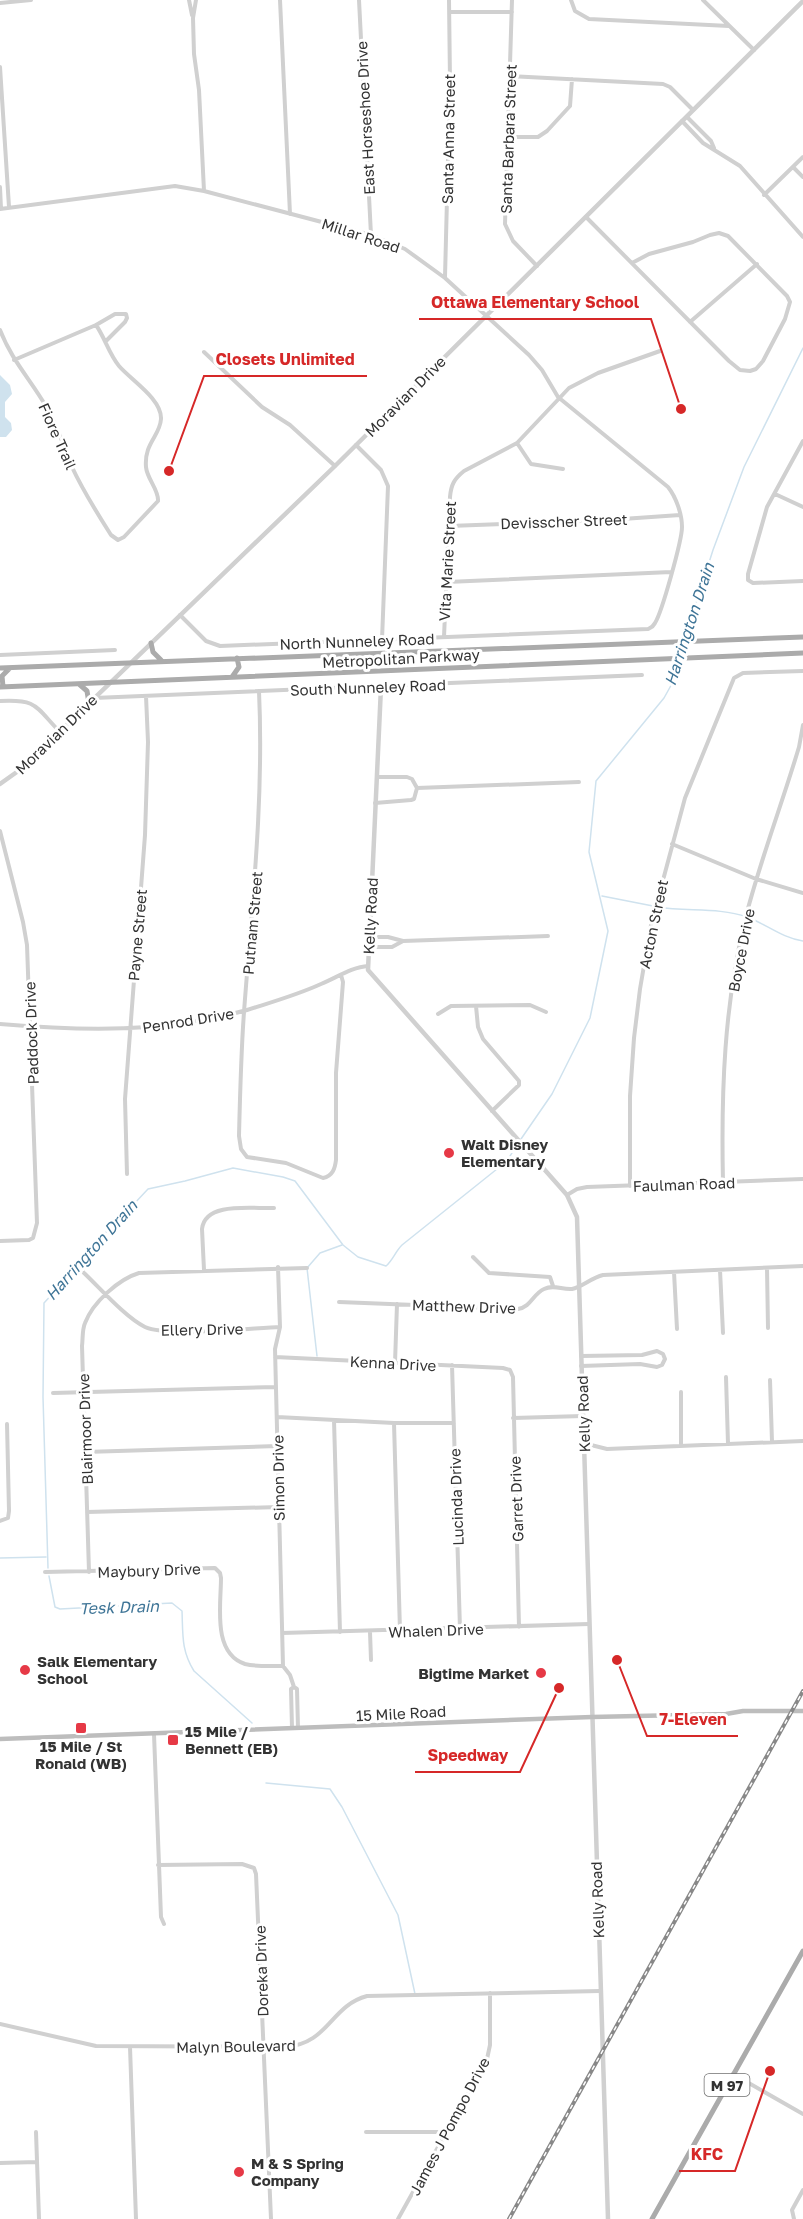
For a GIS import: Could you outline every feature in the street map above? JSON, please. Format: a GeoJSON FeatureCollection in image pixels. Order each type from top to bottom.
{"type":"FeatureCollection","features":[{"type":"Feature","properties":{"kind":"main road","name":"Metropolitan Parkway"},"geometry":{"type":"LineString","coordinates":[[0,668],[803,637]]}},
{"type":"Feature","properties":{"kind":"main road"},"geometry":{"type":"LineString","coordinates":[[151,643],[154,654],[163,661]]}},
{"type":"Feature","properties":{"kind":"main road","name":"Metropolitan Parkway"},"geometry":{"type":"LineString","coordinates":[[2,687],[803,653]]}},
{"type":"Feature","properties":{"kind":"main road"},"geometry":{"type":"LineString","coordinates":[[231,678],[238,670],[237,658]]}},
{"type":"Feature","properties":{"kind":"main road"},"geometry":{"type":"LineString","coordinates":[[2,687],[2,676],[10,668]]}},
{"type":"Feature","properties":{"kind":"main road"},"geometry":{"type":"LineString","coordinates":[[79,684],[91,700]]}},
{"type":"Feature","properties":{"kind":"main road","name":"15 Mile Road"},"geometry":{"type":"LineString","coordinates":[[0,1739],[726,1714],[743,1711],[803,1711]]}},
{"type":"Feature","properties":{"kind":"main road","name":"M 97"},"geometry":{"type":"LineString","coordinates":[[652,2219],[803,1951]]}},
{"type":"Feature","properties":{"kind":"street"},"geometry":{"type":"LineString","coordinates":[[0,3],[31,0]]}},
{"type":"Feature","properties":{"kind":"street"},"geometry":{"type":"LineString","coordinates":[[189,0],[193,18],[194,54],[199,90],[204,191]]}},
{"type":"Feature","properties":{"kind":"street"},"geometry":{"type":"LineString","coordinates":[[193,18],[196,0]]}},
{"type":"Feature","properties":{"kind":"street"},"geometry":{"type":"LineString","coordinates":[[280,0],[290,214]]}},
{"type":"Feature","properties":{"kind":"street","name":"East Horseshoe Drive"},"geometry":{"type":"LineString","coordinates":[[359,0],[371,235]]}},
{"type":"Feature","properties":{"kind":"street","name":"Santa Anna Street"},"geometry":{"type":"LineString","coordinates":[[445,278],[450,81],[449,0]]}},
{"type":"Feature","properties":{"kind":"street","name":"Santa Barbara Street"},"geometry":{"type":"LineString","coordinates":[[512,0],[506,229],[513,241],[537,266]]}},
{"type":"Feature","properties":{"kind":"street"},"geometry":{"type":"LineString","coordinates":[[571,0],[578,14],[595,20],[729,26]]}},
{"type":"Feature","properties":{"kind":"street"},"geometry":{"type":"LineString","coordinates":[[703,0],[753,50]]}},
{"type":"Feature","properties":{"kind":"street","name":"Moravian Drive"},"geometry":{"type":"LineString","coordinates":[[0,784],[21,769],[335,466],[803,1]]}},
{"type":"Feature","properties":{"kind":"street"},"geometry":{"type":"LineString","coordinates":[[450,12],[512,12]]}},
{"type":"Feature","properties":{"kind":"street"},"geometry":{"type":"LineString","coordinates":[[0,67],[3,154],[9,207]]}},
{"type":"Feature","properties":{"kind":"street"},"geometry":{"type":"LineString","coordinates":[[509,76],[663,84],[670,87],[693,110]]}},
{"type":"Feature","properties":{"kind":"street"},"geometry":{"type":"LineString","coordinates":[[507,137],[536,137],[547,131],[570,106],[572,79]]}},
{"type":"Feature","properties":{"kind":"street"},"geometry":{"type":"LineString","coordinates":[[684,119],[703,143],[740,166],[803,237]]}},
{"type":"Feature","properties":{"kind":"street"},"geometry":{"type":"LineString","coordinates":[[764,195],[803,157]]}},
{"type":"Feature","properties":{"kind":"street"},"geometry":{"type":"LineString","coordinates":[[793,168],[803,177]]}},
{"type":"Feature","properties":{"kind":"street","name":"Millar Road"},"geometry":{"type":"LineString","coordinates":[[1,209],[165,186],[204,191],[371,235],[405,249],[445,278],[487,315],[536,362],[558,397],[668,487],[674,496],[682,525],[681,535],[659,613],[653,626]]}},
{"type":"Feature","properties":{"kind":"street"},"geometry":{"type":"LineString","coordinates":[[0,187],[1,209]]}},
{"type":"Feature","properties":{"kind":"street"},"geometry":{"type":"LineString","coordinates":[[586,218],[733,365],[747,371],[756,369],[763,361],[789,311],[788,296],[728,236],[719,233],[650,254],[632,263]]}},
{"type":"Feature","properties":{"kind":"street"},"geometry":{"type":"LineString","coordinates":[[690,322],[757,264]]}},
{"type":"Feature","properties":{"kind":"street"},"geometry":{"type":"LineString","coordinates":[[14,360],[96,325],[115,314],[126,314],[125,322],[106,341],[96,325]]}},
{"type":"Feature","properties":{"kind":"street","name":"Fiore Trail"},"geometry":{"type":"LineString","coordinates":[[0,330],[14,360],[47,408],[79,482],[111,535],[118,540],[148,514],[159,499],[147,475],[146,459],[150,441],[161,422],[160,410],[154,401],[119,366],[106,341]]}},
{"type":"Feature","properties":{"kind":"street"},"geometry":{"type":"LineString","coordinates":[[0,346],[5,343]]}},
{"type":"Feature","properties":{"kind":"street","name":"Vita Marie Street"},"geometry":{"type":"LineString","coordinates":[[444,637],[451,488],[456,478],[464,471],[517,443],[558,397],[579,382],[660,351]]}},
{"type":"Feature","properties":{"kind":"street"},"geometry":{"type":"LineString","coordinates":[[204,352],[262,406],[290,425],[335,466]]}},
{"type":"Feature","properties":{"kind":"street"},"geometry":{"type":"LineString","coordinates":[[803,441],[767,507],[748,574],[749,581],[756,583],[803,581]]}},
{"type":"Feature","properties":{"kind":"street"},"geometry":{"type":"LineString","coordinates":[[517,443],[531,464],[563,469]]}},
{"type":"Feature","properties":{"kind":"street"},"geometry":{"type":"LineString","coordinates":[[356,445],[381,470],[388,486],[382,640]]}},
{"type":"Feature","properties":{"kind":"street"},"geometry":{"type":"LineString","coordinates":[[775,494],[803,507]]}},
{"type":"Feature","properties":{"kind":"street","name":"Devisscher Street"},"geometry":{"type":"LineString","coordinates":[[449,526],[680,515]]}},
{"type":"Feature","properties":{"kind":"street"},"geometry":{"type":"LineString","coordinates":[[447,582],[671,572]]}},
{"type":"Feature","properties":{"kind":"street","name":"North Nunneley Road"},"geometry":{"type":"LineString","coordinates":[[180,615],[206,642],[220,646],[642,630],[653,626]]}},
{"type":"Feature","properties":{"kind":"street"},"geometry":{"type":"LineString","coordinates":[[0,655],[115,650]]}},
{"type":"Feature","properties":{"kind":"street","name":"Acton Street"},"geometry":{"type":"LineString","coordinates":[[630,1186],[631,1080],[640,989],[655,906],[692,777],[729,686],[736,675],[803,671]]}},
{"type":"Feature","properties":{"kind":"street","name":"South Nunneley Road"},"geometry":{"type":"LineString","coordinates":[[91,700],[642,675]]}},
{"type":"Feature","properties":{"kind":"street","name":"Kelly Road"},"geometry":{"type":"LineString","coordinates":[[381,687],[368,966],[373,978],[567,1195],[577,1217],[608,2219]]}},
{"type":"Feature","properties":{"kind":"street","name":"Putnam Street"},"geometry":{"type":"LineString","coordinates":[[259,691],[261,784],[258,849],[244,1010],[239,1136],[244,1154],[251,1158],[286,1164],[318,1177],[326,1178],[331,1174],[336,1160],[335,1099],[339,1012],[343,982],[341,975]]}},
{"type":"Feature","properties":{"kind":"street","name":"Payne Street"},"geometry":{"type":"LineString","coordinates":[[127,1174],[125,1099],[145,835],[148,742],[146,696]]}},
{"type":"Feature","properties":{"kind":"street"},"geometry":{"type":"LineString","coordinates":[[0,701],[22,700],[31,703],[59,731]]}},
{"type":"Feature","properties":{"kind":"street","name":"Boyce Drive"},"geometry":{"type":"LineString","coordinates":[[723,1182],[722,1126],[726,1038],[739,948],[756,879],[796,756],[803,725]]}},
{"type":"Feature","properties":{"kind":"street"},"geometry":{"type":"LineString","coordinates":[[375,803],[406,802],[414,799],[417,788],[412,779],[407,777],[376,777]]}},
{"type":"Feature","properties":{"kind":"street"},"geometry":{"type":"LineString","coordinates":[[417,788],[579,782]]}},
{"type":"Feature","properties":{"kind":"street","name":"Paddock Drive"},"geometry":{"type":"LineString","coordinates":[[0,831],[26,935],[37,1223],[33,1238],[24,1241],[0,1241]]}},
{"type":"Feature","properties":{"kind":"street"},"geometry":{"type":"LineString","coordinates":[[672,844],[756,879],[803,893]]}},
{"type":"Feature","properties":{"kind":"street"},"geometry":{"type":"LineString","coordinates":[[369,937],[388,937],[404,941],[548,936]]}},
{"type":"Feature","properties":{"kind":"street"},"geometry":{"type":"LineString","coordinates":[[368,947],[392,946],[404,941]]}},
{"type":"Feature","properties":{"kind":"street","name":"Penrod Drive"},"geometry":{"type":"LineString","coordinates":[[0,1024],[81,1030],[129,1029],[182,1023],[244,1010],[301,992],[360,967],[368,966]]}},
{"type":"Feature","properties":{"kind":"street"},"geometry":{"type":"LineString","coordinates":[[438,1014],[451,1006],[530,1005],[546,1012]]}},
{"type":"Feature","properties":{"kind":"street"},"geometry":{"type":"LineString","coordinates":[[476,1006],[478,1027],[483,1039],[519,1081],[519,1085],[492,1111]]}},
{"type":"Feature","properties":{"kind":"street","name":"Faulman Road"},"geometry":{"type":"LineString","coordinates":[[567,1195],[578,1188],[587,1187],[803,1179]]}},
{"type":"Feature","properties":{"kind":"street"},"geometry":{"type":"LineString","coordinates":[[204,1270],[202,1223],[208,1215],[224,1209],[274,1208]]}},
{"type":"Feature","properties":{"kind":"street"},"geometry":{"type":"LineString","coordinates":[[473,1257],[489,1273],[550,1277],[553,1286],[570,1289],[603,1275],[803,1266]]}},
{"type":"Feature","properties":{"kind":"street","name":"Ellery Drive"},"geometry":{"type":"LineString","coordinates":[[82,1262],[83,1272],[106,1295],[138,1322],[157,1330],[280,1327]]}},
{"type":"Feature","properties":{"kind":"street","name":"Blairmoor Drive"},"geometry":{"type":"LineString","coordinates":[[89,1572],[82,1393],[84,1327],[92,1311],[124,1279],[139,1273],[278,1267],[307,1268]]}},
{"type":"Feature","properties":{"kind":"street","name":"Simon Drive"},"geometry":{"type":"LineString","coordinates":[[278,1267],[280,1327],[275,1357],[283,1666],[297,1689],[298,1729]]}},
{"type":"Feature","properties":{"kind":"street"},"geometry":{"type":"LineString","coordinates":[[766,1268],[768,1328]]}},
{"type":"Feature","properties":{"kind":"street"},"geometry":{"type":"LineString","coordinates":[[720,1270],[723,1333]]}},
{"type":"Feature","properties":{"kind":"street"},"geometry":{"type":"LineString","coordinates":[[674,1272],[677,1329]]}},
{"type":"Feature","properties":{"kind":"street","name":"Matthew Drive"},"geometry":{"type":"LineString","coordinates":[[339,1302],[522,1308],[542,1290],[553,1286]]}},
{"type":"Feature","properties":{"kind":"street"},"geometry":{"type":"LineString","coordinates":[[395,1363],[397,1304]]}},
{"type":"Feature","properties":{"kind":"street"},"geometry":{"type":"LineString","coordinates":[[581,1356],[642,1355],[655,1351],[663,1354],[665,1359],[662,1365],[657,1367],[640,1364],[581,1366]]}},
{"type":"Feature","properties":{"kind":"street","name":"Kenna Drive"},"geometry":{"type":"LineString","coordinates":[[275,1357],[510,1370]]}},
{"type":"Feature","properties":{"kind":"street","name":"Lucinda Drive"},"geometry":{"type":"LineString","coordinates":[[452,1365],[460,1629]]}},
{"type":"Feature","properties":{"kind":"street","name":"Garret Drive"},"geometry":{"type":"LineString","coordinates":[[510,1370],[513,1377],[519,1627]]}},
{"type":"Feature","properties":{"kind":"street"},"geometry":{"type":"LineString","coordinates":[[726,1377],[728,1444]]}},
{"type":"Feature","properties":{"kind":"street"},"geometry":{"type":"LineString","coordinates":[[770,1380],[772,1442]]}},
{"type":"Feature","properties":{"kind":"street"},"geometry":{"type":"LineString","coordinates":[[53,1393],[276,1387]]}},
{"type":"Feature","properties":{"kind":"street"},"geometry":{"type":"LineString","coordinates":[[681,1392],[681,1444]]}},
{"type":"Feature","properties":{"kind":"street"},"geometry":{"type":"LineString","coordinates":[[513,1418],[583,1416]]}},
{"type":"Feature","properties":{"kind":"street"},"geometry":{"type":"LineString","coordinates":[[277,1417],[394,1423],[454,1423]]}},
{"type":"Feature","properties":{"kind":"street"},"geometry":{"type":"LineString","coordinates":[[334,1420],[340,1632]]}},
{"type":"Feature","properties":{"kind":"street"},"geometry":{"type":"LineString","coordinates":[[394,1423],[400,1631]]}},
{"type":"Feature","properties":{"kind":"street"},"geometry":{"type":"LineString","coordinates":[[0,1521],[8,1518],[9,1511],[7,1424]]}},
{"type":"Feature","properties":{"kind":"street"},"geometry":{"type":"LineString","coordinates":[[584,1438],[591,1445],[607,1449],[681,1444],[803,1441]]}},
{"type":"Feature","properties":{"kind":"street"},"geometry":{"type":"LineString","coordinates":[[85,1452],[277,1446]]}},
{"type":"Feature","properties":{"kind":"street"},"geometry":{"type":"LineString","coordinates":[[0,1456],[8,1456]]}},
{"type":"Feature","properties":{"kind":"street"},"geometry":{"type":"LineString","coordinates":[[87,1512],[279,1507]]}},
{"type":"Feature","properties":{"kind":"street","name":"Maybury Drive"},"geometry":{"type":"LineString","coordinates":[[45,1572],[209,1568],[218,1570],[221,1578],[223,1641],[229,1653],[246,1664],[283,1666]]}},
{"type":"Feature","properties":{"kind":"street","name":"Whalen Drive"},"geometry":{"type":"LineString","coordinates":[[282,1633],[589,1624]]}},
{"type":"Feature","properties":{"kind":"street"},"geometry":{"type":"LineString","coordinates":[[370,1632],[371,1660]]}},
{"type":"Feature","properties":{"kind":"street"},"geometry":{"type":"LineString","coordinates":[[292,1729],[291,1689],[294,1687]]}},
{"type":"Feature","properties":{"kind":"street"},"geometry":{"type":"LineString","coordinates":[[154,1734],[161,1917],[164,1924]]}},
{"type":"Feature","properties":{"kind":"street","name":"Doreka Drive"},"geometry":{"type":"LineString","coordinates":[[159,1865],[242,1864],[254,1868],[257,1879],[271,2219]]}},
{"type":"Feature","properties":{"kind":"street","name":"Malyn Boulevard"},"geometry":{"type":"LineString","coordinates":[[0,2024],[85,2044],[130,2047],[296,2046],[308,2042],[319,2034],[345,2007],[367,1996],[600,1991]]}},
{"type":"Feature","properties":{"kind":"street","name":"James J Pompo Drive"},"geometry":{"type":"LineString","coordinates":[[399,2219],[488,2057],[490,1993]]}},
{"type":"Feature","properties":{"kind":"street"},"geometry":{"type":"LineString","coordinates":[[130,2047],[136,2219]]}},
{"type":"Feature","properties":{"kind":"street"},"geometry":{"type":"LineString","coordinates":[[733,2074],[803,2114]]}},
{"type":"Feature","properties":{"kind":"street"},"geometry":{"type":"LineString","coordinates":[[36,2132],[39,2219]]}},
{"type":"Feature","properties":{"kind":"street"},"geometry":{"type":"LineString","coordinates":[[366,2132],[447,2132]]}},
{"type":"Feature","properties":{"kind":"street"},"geometry":{"type":"LineString","coordinates":[[0,2163],[37,2162]]}},
{"type":"Feature","properties":{"kind":"street"},"geometry":{"type":"LineString","coordinates":[[794,2219],[792,2210],[803,2190]]}},
{"type":"Feature","properties":{"kind":"water"},"geometry":{"type":"Polygon","coordinates":[[[0,375],[10,385],[12,394],[5,402],[5,417],[11,423],[12,430],[6,437],[0,437],[0,375]]]}},
{"type":"Feature","properties":{"kind":"waterway","name":"Harrington Drain"},"geometry":{"type":"LineString","coordinates":[[685,638],[713,550],[744,467],[803,348]]}},
{"type":"Feature","properties":{"kind":"waterway","name":"Harrington Drain"},"geometry":{"type":"LineString","coordinates":[[680,656],[683,643]]}},
{"type":"Feature","properties":{"kind":"waterway","name":"Harrington Drain"},"geometry":{"type":"LineString","coordinates":[[521,1139],[552,1094],[590,1018],[608,931],[589,852],[596,781],[664,698],[674,680],[679,660]]}},
{"type":"Feature","properties":{"kind":"waterway"},"geometry":{"type":"LineString","coordinates":[[602,896],[653,906]]}},
{"type":"Feature","properties":{"kind":"waterway"},"geometry":{"type":"LineString","coordinates":[[658,907],[736,914],[788,937],[803,941]]}},
{"type":"Feature","properties":{"kind":"waterway","name":"Harrington Drain"},"geometry":{"type":"LineString","coordinates":[[83,1261],[123,1211],[133,1205],[148,1189],[233,1168],[295,1181],[343,1245],[358,1257],[386,1266],[402,1245],[507,1161],[518,1143]]}},
{"type":"Feature","properties":{"kind":"waterway"},"geometry":{"type":"LineString","coordinates":[[317,1356],[307,1268],[320,1253],[342,1245]]}},
{"type":"Feature","properties":{"kind":"waterway","name":"Harrington Drain"},"geometry":{"type":"LineString","coordinates":[[48,1568],[43,1397],[44,1303],[80,1264]]}},
{"type":"Feature","properties":{"kind":"waterway","name":"Harrington Drain"},"geometry":{"type":"LineString","coordinates":[[0,1558],[46,1557]]}},
{"type":"Feature","properties":{"kind":"waterway","name":"Tesk Drain"},"geometry":{"type":"LineString","coordinates":[[49,1576],[55,1607],[60,1609],[172,1603],[182,1611],[185,1649],[194,1671],[252,1723]]}},
{"type":"Feature","properties":{"kind":"waterway","name":"Tesk Drain"},"geometry":{"type":"LineString","coordinates":[[266,1783],[330,1789],[342,1807],[398,1915],[415,1994]]}},
{"type":"Feature","properties":{"kind":"railway"},"geometry":{"type":"LineString","coordinates":[[509,2219],[803,1691]]}},
{"type":"Feature","properties":{"kind":"place","name":"Ottawa Elementary School"},"geometry":{"type":"Point","coordinates":[681,409]}},
{"type":"Feature","properties":{"kind":"place","name":"Closets Unlimited"},"geometry":{"type":"Point","coordinates":[169,471]}},
{"type":"Feature","properties":{"kind":"place","name":"Walt Disney Elementary"},"geometry":{"type":"Point","coordinates":[449,1153]}},
{"type":"Feature","properties":{"kind":"place","name":"7-Eleven"},"geometry":{"type":"Point","coordinates":[617,1660]}},
{"type":"Feature","properties":{"kind":"place","name":"Salk Elementary School"},"geometry":{"type":"Point","coordinates":[25,1670]}},
{"type":"Feature","properties":{"kind":"place","name":"Bigtime Market"},"geometry":{"type":"Point","coordinates":[541,1673]}},
{"type":"Feature","properties":{"kind":"place","name":"Speedway"},"geometry":{"type":"Point","coordinates":[559,1688]}},
{"type":"Feature","properties":{"kind":"place","name":"15 Mile / St Ronald (WB)"},"geometry":{"type":"Point","coordinates":[81,1728]}},
{"type":"Feature","properties":{"kind":"place","name":"15 Mile / Bennett (EB)"},"geometry":{"type":"Point","coordinates":[173,1740]}},
{"type":"Feature","properties":{"kind":"place","name":"KFC"},"geometry":{"type":"Point","coordinates":[770,2071]}},
{"type":"Feature","properties":{"kind":"place","name":"M & S Spring Company"},"geometry":{"type":"Point","coordinates":[239,2172]}}]}
